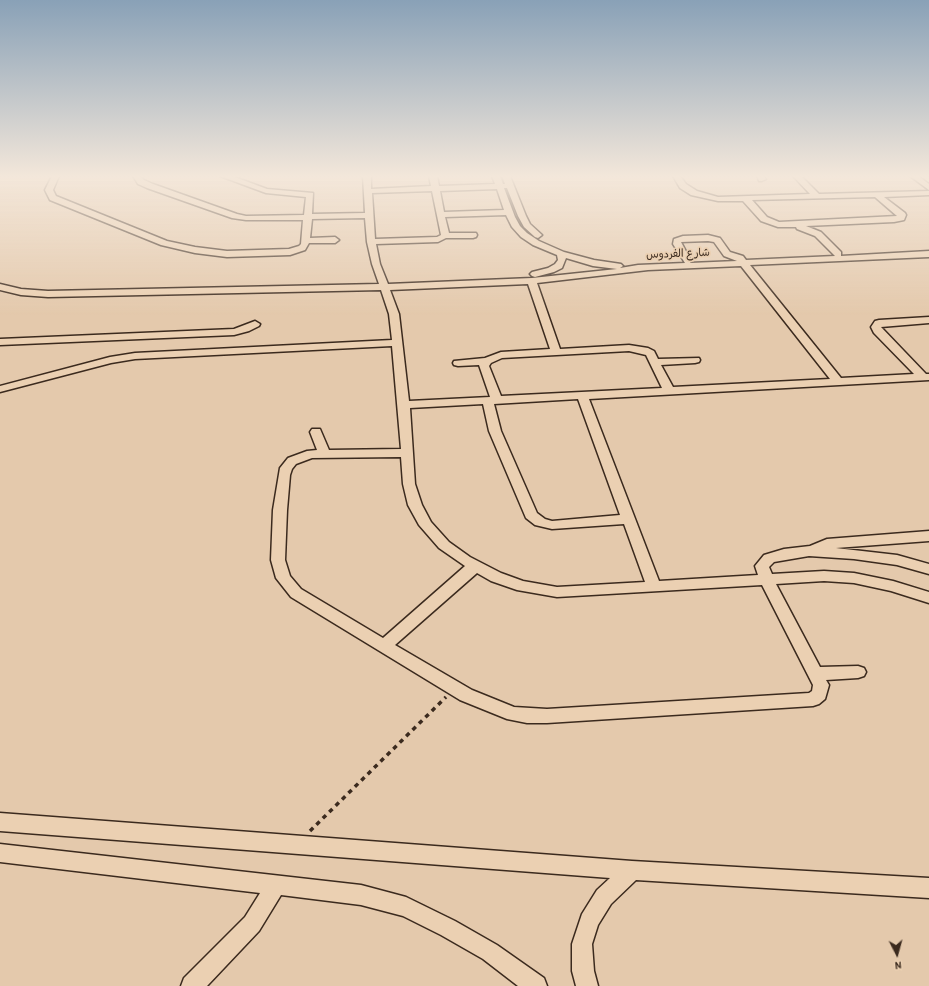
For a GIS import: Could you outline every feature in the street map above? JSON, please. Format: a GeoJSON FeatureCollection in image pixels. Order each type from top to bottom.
{"type":"FeatureCollection","features":[{"type":"Feature","properties":{"kind":"street"},"geometry":{"type":"LineString","coordinates":[[112,222],[164,243],[195,250],[240,254],[296,251],[302,248],[306,241],[308,222]]}},
{"type":"Feature","properties":{"kind":"street"},"geometry":{"type":"LineString","coordinates":[[370,222],[376,264],[394,314],[404,405],[409,484],[415,505],[426,525],[444,545],[465,560],[496,577],[522,586],[557,592],[824,576],[854,578],[893,586],[929,598]]}},
{"type":"Feature","properties":{"kind":"street"},"geometry":{"type":"LineString","coordinates":[[442,222],[445,236]]}},
{"type":"Feature","properties":{"kind":"street","name":"شارع الفردوس"},"geometry":{"type":"LineString","coordinates":[[514,222],[516,227],[524,235],[536,243],[561,254],[611,266],[646,268],[838,254],[929,250]]}},
{"type":"Feature","properties":{"kind":"street","name":"شارع الفردوس"},"geometry":{"type":"LineString","coordinates":[[525,222],[545,240],[559,247],[612,260],[650,262],[742,261],[929,254]]}},
{"type":"Feature","properties":{"kind":"street"},"geometry":{"type":"LineString","coordinates":[[771,222],[778,225],[839,222]]}},
{"type":"Feature","properties":{"kind":"street"},"geometry":{"type":"LineString","coordinates":[[871,222],[878,228]]}},
{"type":"Feature","properties":{"kind":"street"},"geometry":{"type":"LineString","coordinates":[[794,225],[818,234],[838,254]]}},
{"type":"Feature","properties":{"kind":"street"},"geometry":{"type":"LineString","coordinates":[[372,242],[438,239],[445,236],[474,235]]}},
{"type":"Feature","properties":{"kind":"street"},"geometry":{"type":"LineString","coordinates":[[687,261],[677,244],[677,241],[683,239],[708,238],[717,240],[726,254],[742,261],[838,382]]}},
{"type":"Feature","properties":{"kind":"street"},"geometry":{"type":"LineString","coordinates":[[306,241],[335,240]]}},
{"type":"Feature","properties":{"kind":"street"},"geometry":{"type":"LineString","coordinates":[[0,287],[21,292],[48,294],[383,284],[538,274],[559,266],[562,260],[561,254]]}},
{"type":"Feature","properties":{"kind":"street"},"geometry":{"type":"LineString","coordinates":[[0,277],[25,285],[54,288],[383,284],[532,281],[646,268]]}},
{"type":"Feature","properties":{"kind":"street"},"geometry":{"type":"LineString","coordinates":[[532,281],[556,352]]}},
{"type":"Feature","properties":{"kind":"street"},"geometry":{"type":"LineString","coordinates":[[926,377],[878,331],[876,327],[879,323],[929,320]]}},
{"type":"Feature","properties":{"kind":"street"},"geometry":{"type":"LineString","coordinates":[[0,342],[234,332],[255,324]]}},
{"type":"Feature","properties":{"kind":"street"},"geometry":{"type":"LineString","coordinates":[[0,382],[104,354],[137,348],[396,339]]}},
{"type":"Feature","properties":{"kind":"street"},"geometry":{"type":"LineString","coordinates":[[0,389],[104,362],[135,356],[396,339]]}},
{"type":"Feature","properties":{"kind":"street"},"geometry":{"type":"LineString","coordinates":[[458,363],[487,361],[501,355],[637,348],[650,353],[669,391]]}},
{"type":"Feature","properties":{"kind":"street"},"geometry":{"type":"LineString","coordinates":[[655,362],[695,360]]}},
{"type":"Feature","properties":{"kind":"street"},"geometry":{"type":"LineString","coordinates":[[487,361],[484,366],[492,400],[495,431],[531,515],[540,522],[552,525],[628,520]]}},
{"type":"Feature","properties":{"kind":"street"},"geometry":{"type":"LineString","coordinates":[[404,405],[926,377]]}},
{"type":"Feature","properties":{"kind":"street"},"geometry":{"type":"LineString","coordinates":[[582,396],[654,586]]}},
{"type":"Feature","properties":{"kind":"street"},"geometry":{"type":"LineString","coordinates":[[316,432],[324,453]]}},
{"type":"Feature","properties":{"kind":"street"},"geometry":{"type":"LineString","coordinates":[[406,453],[324,453],[311,454],[292,461],[286,468],[282,484],[278,560],[280,572],[287,585],[296,593],[385,645],[466,695],[513,714],[547,716],[813,699],[819,694],[821,685],[766,580],[762,566],[769,558],[784,554],[809,551],[854,554],[897,560],[929,569]]}},
{"type":"Feature","properties":{"kind":"street"},"geometry":{"type":"LineString","coordinates":[[809,551],[827,544],[929,536]]}},
{"type":"Feature","properties":{"kind":"street"},"geometry":{"type":"LineString","coordinates":[[385,645],[475,566]]}},
{"type":"Feature","properties":{"kind":"street"},"geometry":{"type":"LineString","coordinates":[[816,674],[858,672]]}},
{"type":"Feature","properties":{"kind":"street"},"geometry":{"type":"LineString","coordinates":[[0,822],[632,870],[929,888]]}},
{"type":"Feature","properties":{"kind":"street"},"geometry":{"type":"LineString","coordinates":[[0,853],[361,895],[406,907],[448,928],[490,952],[536,986]]}},
{"type":"Feature","properties":{"kind":"street"},"geometry":{"type":"LineString","coordinates":[[587,986],[582,944],[589,920],[604,897],[632,870]]}},
{"type":"Feature","properties":{"kind":"street"},"geometry":{"type":"LineString","coordinates":[[192,986],[248,928],[265,905],[276,885]]}},
{"type":"Feature","properties":{"kind":"path"},"geometry":{"type":"LineString","coordinates":[[296,844],[455,688]]}}]}
